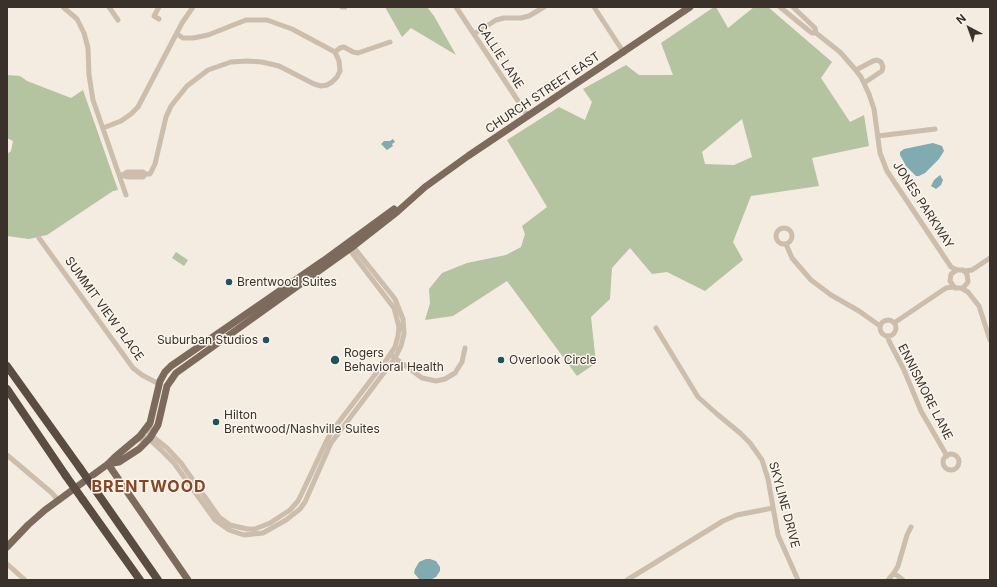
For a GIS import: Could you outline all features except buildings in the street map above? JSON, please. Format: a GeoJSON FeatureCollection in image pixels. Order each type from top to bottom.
{"type":"FeatureCollection","features":[{"type":"Feature","properties":{"kind":"highway"},"geometry":{"type":"LineString","coordinates":[[7,366],[158,580]]}},
{"type":"Feature","properties":{"kind":"highway"},"geometry":{"type":"LineString","coordinates":[[7,389],[66,476],[140,580]]}},
{"type":"Feature","properties":{"kind":"highway"},"geometry":{"type":"LineString","coordinates":[[7,399],[66,476]]}},
{"type":"Feature","properties":{"kind":"main road","name":"CHURCH STREET EAST"},"geometry":{"type":"LineString","coordinates":[[7,547],[32,521],[108,464],[115,456],[136,440],[146,430],[150,423],[159,384],[168,369],[182,357],[323,261],[394,209],[408,201],[468,156],[624,53],[690,7]]}},
{"type":"Feature","properties":{"kind":"main road","name":"CHURCH STREET EAST"},"geometry":{"type":"LineString","coordinates":[[108,464],[118,462],[139,449],[150,437],[158,425],[167,386],[176,373],[352,249],[408,201]]}},
{"type":"Feature","properties":{"kind":"main road"},"geometry":{"type":"LineString","coordinates":[[108,464],[188,580]]}},
{"type":"Feature","properties":{"kind":"street"},"geometry":{"type":"LineString","coordinates":[[63,7],[77,19],[84,33],[88,48],[89,75],[93,100],[121,174],[126,194]]}},
{"type":"Feature","properties":{"kind":"street"},"geometry":{"type":"LineString","coordinates":[[109,7],[118,20]]}},
{"type":"Feature","properties":{"kind":"street"},"geometry":{"type":"LineString","coordinates":[[159,7],[154,16],[159,19]]}},
{"type":"Feature","properties":{"kind":"street"},"geometry":{"type":"LineString","coordinates":[[104,128],[121,121],[138,107],[185,18],[193,7]]}},
{"type":"Feature","properties":{"kind":"street","name":"CALLIE LANE"},"geometry":{"type":"LineString","coordinates":[[456,7],[528,116]]}},
{"type":"Feature","properties":{"kind":"street"},"geometry":{"type":"LineString","coordinates":[[474,34],[496,20],[529,16],[544,7]]}},
{"type":"Feature","properties":{"kind":"street"},"geometry":{"type":"LineString","coordinates":[[594,7],[624,53]]}},
{"type":"Feature","properties":{"kind":"street","name":"JONES PARKWAY"},"geometry":{"type":"LineString","coordinates":[[780,7],[812,33],[816,32]]}},
{"type":"Feature","properties":{"kind":"street","name":"JONES PARKWAY"},"geometry":{"type":"LineString","coordinates":[[793,7],[815,28],[816,32],[840,52],[856,70],[864,83],[874,109],[882,158],[891,179],[951,266],[957,270]]}},
{"type":"Feature","properties":{"kind":"street"},"geometry":{"type":"LineString","coordinates":[[121,174],[127,172],[143,172],[150,174],[155,164],[166,117],[171,106],[187,86],[203,72],[231,62],[262,62],[279,66],[314,84],[324,86],[332,82],[339,74],[340,65],[335,52],[292,29],[267,20],[246,20],[208,35],[193,38],[183,38],[177,34]]}},
{"type":"Feature","properties":{"kind":"street"},"geometry":{"type":"LineString","coordinates":[[335,52],[344,47],[357,53],[390,42]]}},
{"type":"Feature","properties":{"kind":"street"},"geometry":{"type":"LineString","coordinates":[[856,70],[875,60],[882,64],[883,69],[880,73],[864,83]]}},
{"type":"Feature","properties":{"kind":"street"},"geometry":{"type":"LineString","coordinates":[[878,136],[935,129]]}},
{"type":"Feature","properties":{"kind":"street","name":"SUMMIT VIEW PLACE"},"geometry":{"type":"LineString","coordinates":[[40,238],[133,368],[140,374],[159,384]]}},
{"type":"Feature","properties":{"kind":"street"},"geometry":{"type":"LineString","coordinates":[[786,244],[788,253],[811,280],[831,295],[859,311],[880,326],[881,332],[887,336],[895,332],[896,326],[891,320],[886,320],[880,326]]}},
{"type":"Feature","properties":{"kind":"street"},"geometry":{"type":"LineString","coordinates":[[150,423],[150,437],[168,456],[220,525],[240,534],[250,535],[263,533],[286,520],[300,509],[305,502],[331,443],[392,356],[398,336],[399,327],[394,308],[352,253],[352,249]]}},
{"type":"Feature","properties":{"kind":"street"},"geometry":{"type":"LineString","coordinates":[[946,288],[950,281],[951,274],[957,270],[972,270],[990,258]]}},
{"type":"Feature","properties":{"kind":"street","name":"JONES PARKWAY"},"geometry":{"type":"LineString","coordinates":[[951,266],[951,274]]}},
{"type":"Feature","properties":{"kind":"street"},"geometry":{"type":"LineString","coordinates":[[968,292],[967,285],[972,270]]}},
{"type":"Feature","properties":{"kind":"street"},"geometry":{"type":"LineString","coordinates":[[964,271],[969,277]]}},
{"type":"Feature","properties":{"kind":"street"},"geometry":{"type":"LineString","coordinates":[[950,281],[953,287]]}},
{"type":"Feature","properties":{"kind":"street"},"geometry":{"type":"LineString","coordinates":[[961,288],[967,285]]}},
{"type":"Feature","properties":{"kind":"street"},"geometry":{"type":"LineString","coordinates":[[894,323],[946,288],[961,288],[968,292],[979,306],[990,340]]}},
{"type":"Feature","properties":{"kind":"street","name":"SKYLINE DRIVE"},"geometry":{"type":"LineString","coordinates":[[656,328],[698,396],[740,433],[756,451],[764,465],[780,540],[798,580]]}},
{"type":"Feature","properties":{"kind":"street","name":"ENNISMORE LANE"},"geometry":{"type":"LineString","coordinates":[[887,336],[904,370],[921,411],[947,456]]}},
{"type":"Feature","properties":{"kind":"street"},"geometry":{"type":"LineString","coordinates":[[392,356],[422,378],[432,381],[449,378],[458,370],[462,362],[465,348]]}},
{"type":"Feature","properties":{"kind":"street"},"geometry":{"type":"LineString","coordinates":[[136,440],[150,437]]}},
{"type":"Feature","properties":{"kind":"street"},"geometry":{"type":"LineString","coordinates":[[7,455],[52,493],[58,500]]}},
{"type":"Feature","properties":{"kind":"street"},"geometry":{"type":"LineString","coordinates":[[627,580],[727,519],[742,513],[773,508]]}},
{"type":"Feature","properties":{"kind":"street"},"geometry":{"type":"LineString","coordinates":[[888,580],[900,563],[907,535],[911,527]]}},
{"type":"Feature","properties":{"kind":"street"},"geometry":{"type":"LineString","coordinates":[[7,564],[25,580]]}},
{"type":"Feature","properties":{"kind":"street"},"geometry":{"type":"LineString","coordinates":[[894,573],[903,580]]}},
{"type":"Feature","properties":{"kind":"green space"},"geometry":{"type":"Polygon","coordinates":[[[385,7],[427,7],[434,16],[456,55],[411,28],[402,37],[385,7]]]}},
{"type":"Feature","properties":{"kind":"green space"},"geometry":{"type":"Polygon","coordinates":[[[714,7],[716,7],[728,28],[754,7],[768,7],[832,62],[821,78],[850,122],[864,115],[869,146],[812,158],[819,186],[751,196],[733,242],[743,260],[705,291],[667,272],[652,274],[630,248],[612,268],[610,299],[591,317],[596,363],[577,376],[507,281],[453,316],[425,320],[430,303],[429,289],[442,273],[467,263],[506,255],[521,247],[525,234],[522,226],[547,207],[507,140],[559,107],[585,120],[592,102],[583,89],[626,65],[639,75],[673,75],[661,43],[714,7]],[[742,119],[702,152],[705,164],[734,165],[752,157],[742,119]]]}},
{"type":"Feature","properties":{"kind":"green space"},"geometry":{"type":"Polygon","coordinates":[[[7,75],[20,76],[27,81],[71,98],[83,90],[118,190],[113,191],[47,235],[29,239],[7,236],[7,154],[11,151],[13,141],[7,138],[7,75]]]}},
{"type":"Feature","properties":{"kind":"green space"},"geometry":{"type":"Polygon","coordinates":[[[176,252],[188,260],[184,266],[172,258],[176,252]]]}},
{"type":"Feature","properties":{"kind":"water"},"geometry":{"type":"Polygon","coordinates":[[[393,139],[395,142],[392,144],[393,146],[387,150],[381,144],[384,141],[390,141],[393,139]]]}},
{"type":"Feature","properties":{"kind":"water"},"geometry":{"type":"Polygon","coordinates":[[[933,143],[942,146],[944,151],[939,159],[925,173],[916,176],[906,166],[900,152],[904,149],[933,143]]]}},
{"type":"Feature","properties":{"kind":"water"},"geometry":{"type":"Polygon","coordinates":[[[940,175],[943,180],[941,185],[936,189],[931,186],[934,180],[940,175]]]}},
{"type":"Feature","properties":{"kind":"water"},"geometry":{"type":"Polygon","coordinates":[[[426,559],[436,561],[440,567],[440,571],[436,577],[432,579],[420,580],[414,573],[415,569],[419,562],[426,559]]]}},
{"type":"Feature","properties":{"kind":"place","name":"Brentwood Suites"},"geometry":{"type":"Point","coordinates":[229,282]}},
{"type":"Feature","properties":{"kind":"place","name":"Suburban Studios"},"geometry":{"type":"Point","coordinates":[266,340]}},
{"type":"Feature","properties":{"kind":"place","name":"Rogers Behavioral Health"},"geometry":{"type":"Point","coordinates":[335,360]}},
{"type":"Feature","properties":{"kind":"place","name":"Overlook Circle"},"geometry":{"type":"Point","coordinates":[501,360]}},
{"type":"Feature","properties":{"kind":"place","name":"Hilton Brentwood/Nashville Suites"},"geometry":{"type":"Point","coordinates":[216,422]}},
{"type":"Feature","properties":{"kind":"district","name":"BRENTWOOD"},"geometry":{"type":"Point","coordinates":[149,487]}}]}
